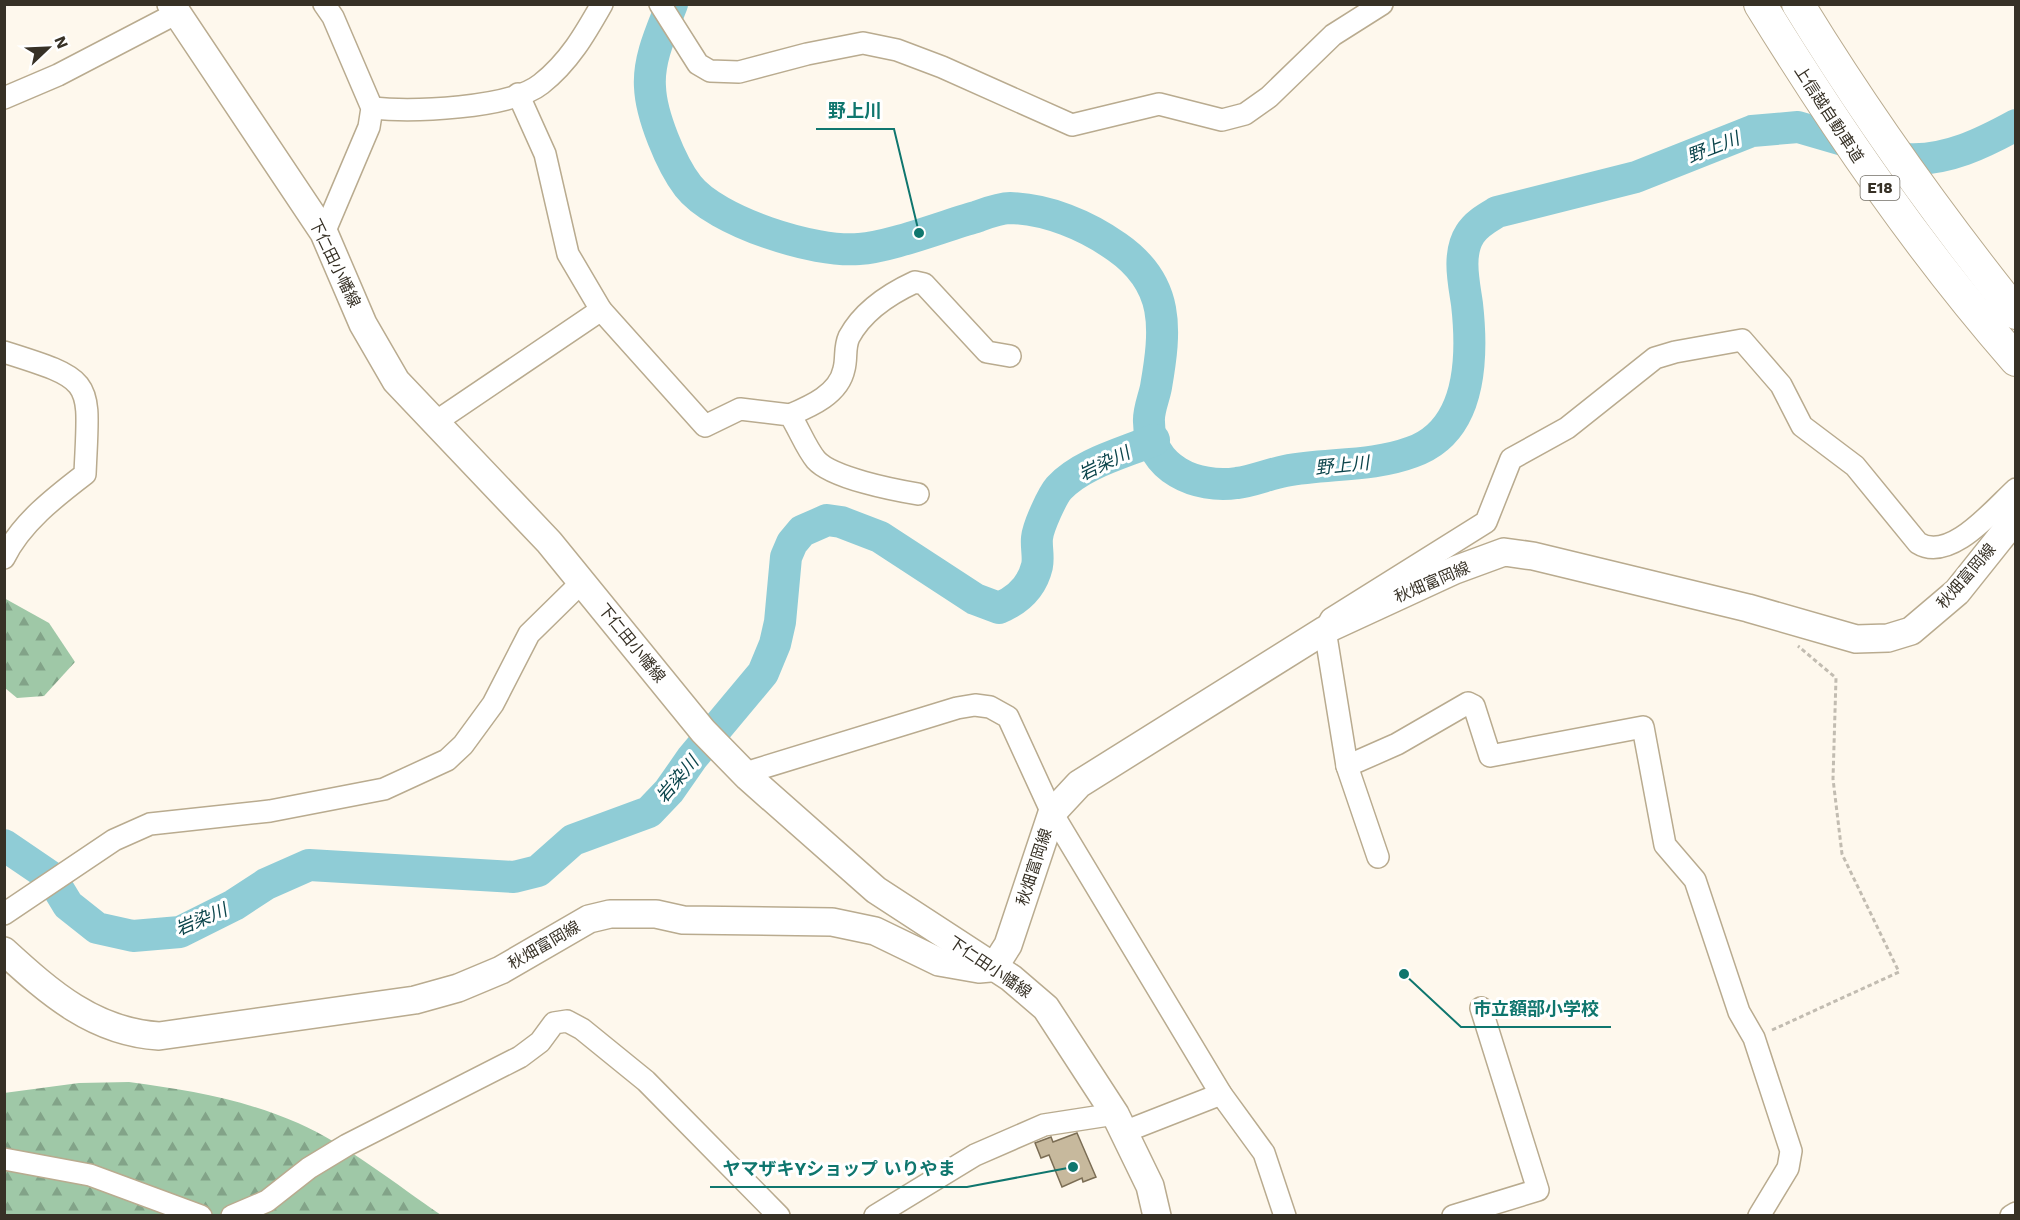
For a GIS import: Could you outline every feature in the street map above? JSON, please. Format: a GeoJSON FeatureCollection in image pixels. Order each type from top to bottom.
{"type":"FeatureCollection","features":[{"type":"Feature","properties":{"kind":"highway","name":"上信越自動車道"},"geometry":{"type":"LineString","coordinates":[[1760,4],[1866,169],[1930,256],[2016,360]]}},
{"type":"Feature","properties":{"kind":"highway","name":"上信越自動車道"},"geometry":{"type":"LineString","coordinates":[[1798,4],[1887,144],[1952,233],[2016,313]]}},
{"type":"Feature","properties":{"kind":"main road","name":"下仁田小幡線"},"geometry":{"type":"LineString","coordinates":[[174,9],[324,233],[377,352],[396,381],[549,542],[703,731],[739,769],[876,890],[1029,990],[1046,1008],[1119,1123],[1150,1186],[1157,1215]]}},
{"type":"Feature","properties":{"kind":"main road","name":"秋畑富岡線"},"geometry":{"type":"LineString","coordinates":[[4,951],[44,987],[89,1018],[138,1034],[159,1035],[414,1000],[458,988],[493,973],[589,919],[610,914],[656,914],[683,920],[832,922],[875,931],[939,962],[979,969],[994,968],[1008,945],[1052,813],[1079,784],[1325,630],[1455,570],[1504,552],[1533,556],[1736,605],[1856,639],[1888,638],[1911,631],[1956,592],[2016,518]]}},
{"type":"Feature","properties":{"kind":"street"},"geometry":{"type":"LineString","coordinates":[[324,4],[333,17],[372,108],[369,127],[324,233]]}},
{"type":"Feature","properties":{"kind":"street"},"geometry":{"type":"LineString","coordinates":[[372,108],[399,111],[452,108],[504,99],[539,86],[564,63],[581,43],[602,4]]}},
{"type":"Feature","properties":{"kind":"street"},"geometry":{"type":"LineString","coordinates":[[660,4],[698,63],[710,71],[739,72],[807,54],[863,43],[897,50],[942,67],[1072,125],[1160,104],[1222,120],[1245,114],[1333,35],[1383,4]]}},
{"type":"Feature","properties":{"kind":"street"},"geometry":{"type":"LineString","coordinates":[[4,98],[58,75],[174,9]]}},
{"type":"Feature","properties":{"kind":"street"},"geometry":{"type":"LineString","coordinates":[[518,94],[545,154],[568,254],[601,310],[705,426],[740,410],[790,415],[818,403],[836,386],[844,369],[848,339],[870,309],[915,282],[924,284],[987,352],[1010,356]]}},
{"type":"Feature","properties":{"kind":"street"},"geometry":{"type":"LineString","coordinates":[[434,423],[601,310]]}},
{"type":"Feature","properties":{"kind":"street"},"geometry":{"type":"LineString","coordinates":[[1378,857],[1347,766],[1325,630],[1331,619],[1486,522],[1511,459],[1568,428],[1655,358],[1675,352],[1742,340],[1781,385],[1802,426],[1855,466],[1918,543],[1927,549],[1944,547],[1965,536],[2016,489]]}},
{"type":"Feature","properties":{"kind":"street"},"geometry":{"type":"LineString","coordinates":[[4,352],[51,366],[74,378],[87,397],[87,417],[85,474],[58,495],[30,523],[11,544],[4,558]]}},
{"type":"Feature","properties":{"kind":"street"},"geometry":{"type":"LineString","coordinates":[[790,415],[816,460],[826,468],[880,488],[918,494]]}},
{"type":"Feature","properties":{"kind":"street"},"geometry":{"type":"LineString","coordinates":[[4,914],[114,840],[150,824],[270,811],[384,789],[447,760],[463,745],[493,704],[530,634],[583,581]]}},
{"type":"Feature","properties":{"kind":"street"},"geometry":{"type":"LineString","coordinates":[[1347,766],[1397,744],[1468,703],[1474,706],[1490,756],[1643,727],[1665,845],[1695,880],[1739,1012],[1754,1038],[1791,1151],[1788,1168],[1759,1215]]}},
{"type":"Feature","properties":{"kind":"street"},"geometry":{"type":"LineString","coordinates":[[739,769],[755,770],[975,705],[990,707],[1008,717],[1052,813],[1221,1094],[1264,1154],[1285,1215]]}},
{"type":"Feature","properties":{"kind":"street"},"geometry":{"type":"LineString","coordinates":[[1454,1215],[1538,1190],[1481,1008]]}},
{"type":"Feature","properties":{"kind":"street"},"geometry":{"type":"LineString","coordinates":[[232,1215],[267,1201],[309,1168],[347,1145],[520,1057],[540,1042],[554,1023],[567,1021],[582,1029],[646,1081],[779,1215]]}},
{"type":"Feature","properties":{"kind":"street"},"geometry":{"type":"LineString","coordinates":[[875,1215],[975,1155],[1044,1125],[1119,1123],[1221,1094]]}},
{"type":"Feature","properties":{"kind":"street"},"geometry":{"type":"LineString","coordinates":[[4,1159],[90,1175],[201,1215]]}},
{"type":"Feature","properties":{"kind":"street"},"geometry":{"type":"LineString","coordinates":[[2012,1215],[2016,1213]]}},
{"type":"Feature","properties":{"kind":"path"},"geometry":{"type":"LineString","coordinates":[[1754,1038],[1899,972],[1842,854],[1833,779],[1836,678],[1792,641]]}},
{"type":"Feature","properties":{"kind":"green space"},"geometry":{"type":"Polygon","coordinates":[[[4,598],[49,623],[75,662],[44,696],[17,698],[5,688],[4,598]]]}},
{"type":"Feature","properties":{"kind":"green space"},"geometry":{"type":"Polygon","coordinates":[[[129,1082],[173,1088],[236,1102],[298,1123],[353,1153],[441,1215],[5,1215],[4,1093],[79,1083],[129,1082]]]}},
{"type":"Feature","properties":{"kind":"building"},"geometry":{"type":"Polygon","coordinates":[[[1077,1133],[1096,1177],[1083,1182],[1082,1178],[1062,1187],[1049,1155],[1041,1158],[1035,1143],[1051,1137],[1053,1142],[1077,1133]]]}},
{"type":"Feature","properties":{"kind":"waterway","name":"野上川"},"geometry":{"type":"LineString","coordinates":[[672,4],[653,55],[650,76],[651,98],[663,139],[675,165],[688,186],[702,199],[720,212],[743,223],[793,240],[840,249],[859,249],[886,244],[1006,208],[1038,211],[1052,215],[1079,225],[1105,239],[1134,261],[1147,276],[1160,309],[1162,346],[1150,409],[1151,438],[1166,464],[1192,479],[1206,483],[1243,482],[1279,472],[1381,460],[1412,452],[1432,442],[1447,427],[1457,410],[1468,369],[1469,325],[1462,269],[1466,242],[1472,230],[1497,212],[1636,177],[1752,131],[1798,127],[1908,159],[1922,159],[1964,150],[2016,125]]}},
{"type":"Feature","properties":{"kind":"waterway","name":"岩染川"},"geometry":{"type":"LineString","coordinates":[[4,845],[51,877],[68,905],[97,928],[133,936],[180,932],[234,905],[266,884],[309,865],[514,877],[538,871],[573,840],[649,812],[669,791],[692,758],[763,673],[775,644],[780,622],[786,557],[792,543],[802,531],[827,520],[841,522],[880,537],[975,599],[999,608],[1018,597],[1032,580],[1038,563],[1038,533],[1049,504],[1059,488],[1068,479],[1091,465],[1154,440]]}},
{"type":"Feature","properties":{"kind":"place","name":"野上川"},"geometry":{"type":"Point","coordinates":[919,233]}},
{"type":"Feature","properties":{"kind":"place","name":"市立額部小学校"},"geometry":{"type":"Point","coordinates":[1404,974]}},
{"type":"Feature","properties":{"kind":"place","name":"ヤマザキYショップ いりやま"},"geometry":{"type":"Point","coordinates":[1073,1167]}}]}
